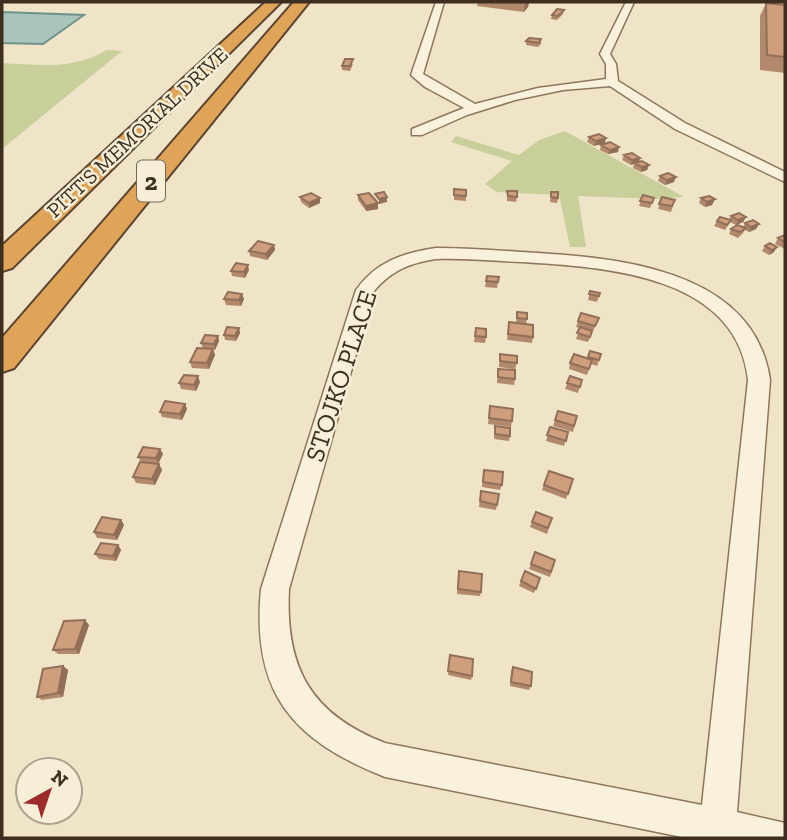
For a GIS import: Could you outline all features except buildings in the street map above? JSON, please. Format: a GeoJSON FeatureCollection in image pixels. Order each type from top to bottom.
{"type":"FeatureCollection","features":[{"type":"Feature","properties":{"kind":"highway"},"geometry":{"type":"LineString","coordinates":[[251,25],[262,2]]}},
{"type":"Feature","properties":{"kind":"highway","name":"PITT'S MEMORIAL DRIVE"},"geometry":{"type":"LineString","coordinates":[[2,262],[274,2]]}},
{"type":"Feature","properties":{"kind":"highway","name":"PITT'S MEMORIAL DRIVE"},"geometry":{"type":"LineString","coordinates":[[2,360],[43,307],[302,2]]}},
{"type":"Feature","properties":{"kind":"highway"},"geometry":{"type":"LineString","coordinates":[[270,42],[321,2]]}},
{"type":"Feature","properties":{"kind":"street"},"geometry":{"type":"LineString","coordinates":[[440,2],[417,75],[429,85],[477,110]]}},
{"type":"Feature","properties":{"kind":"street"},"geometry":{"type":"LineString","coordinates":[[612,82],[611,64],[606,54],[630,2]]}},
{"type":"Feature","properties":{"kind":"street"},"geometry":{"type":"LineString","coordinates":[[417,132],[477,110],[563,84],[612,82],[680,126],[785,178]]}},
{"type":"Feature","properties":{"kind":"street","name":"STOJKO PLACE"},"geometry":{"type":"LineString","coordinates":[[718,826],[759,380],[754,353],[747,340],[726,314],[698,293],[667,278],[620,264],[453,253],[409,258],[387,268],[365,290],[275,589],[271,616],[273,642],[280,669],[292,693],[309,716],[332,737],[358,752],[385,760],[777,838]]}},
{"type":"Feature","properties":{"kind":"green space"},"geometry":{"type":"Polygon","coordinates":[[[107,50],[122,51],[2,149],[2,63],[69,63],[82,61],[107,50]]]}},
{"type":"Feature","properties":{"kind":"green space"},"geometry":{"type":"Polygon","coordinates":[[[565,131],[684,197],[657,199],[578,196],[586,247],[570,247],[559,195],[497,192],[485,184],[512,161],[451,142],[456,136],[519,155],[539,140],[565,131]]]}},
{"type":"Feature","properties":{"kind":"water"},"geometry":{"type":"Polygon","coordinates":[[[2,12],[84,15],[43,44],[2,43],[2,12]]]}}]}
